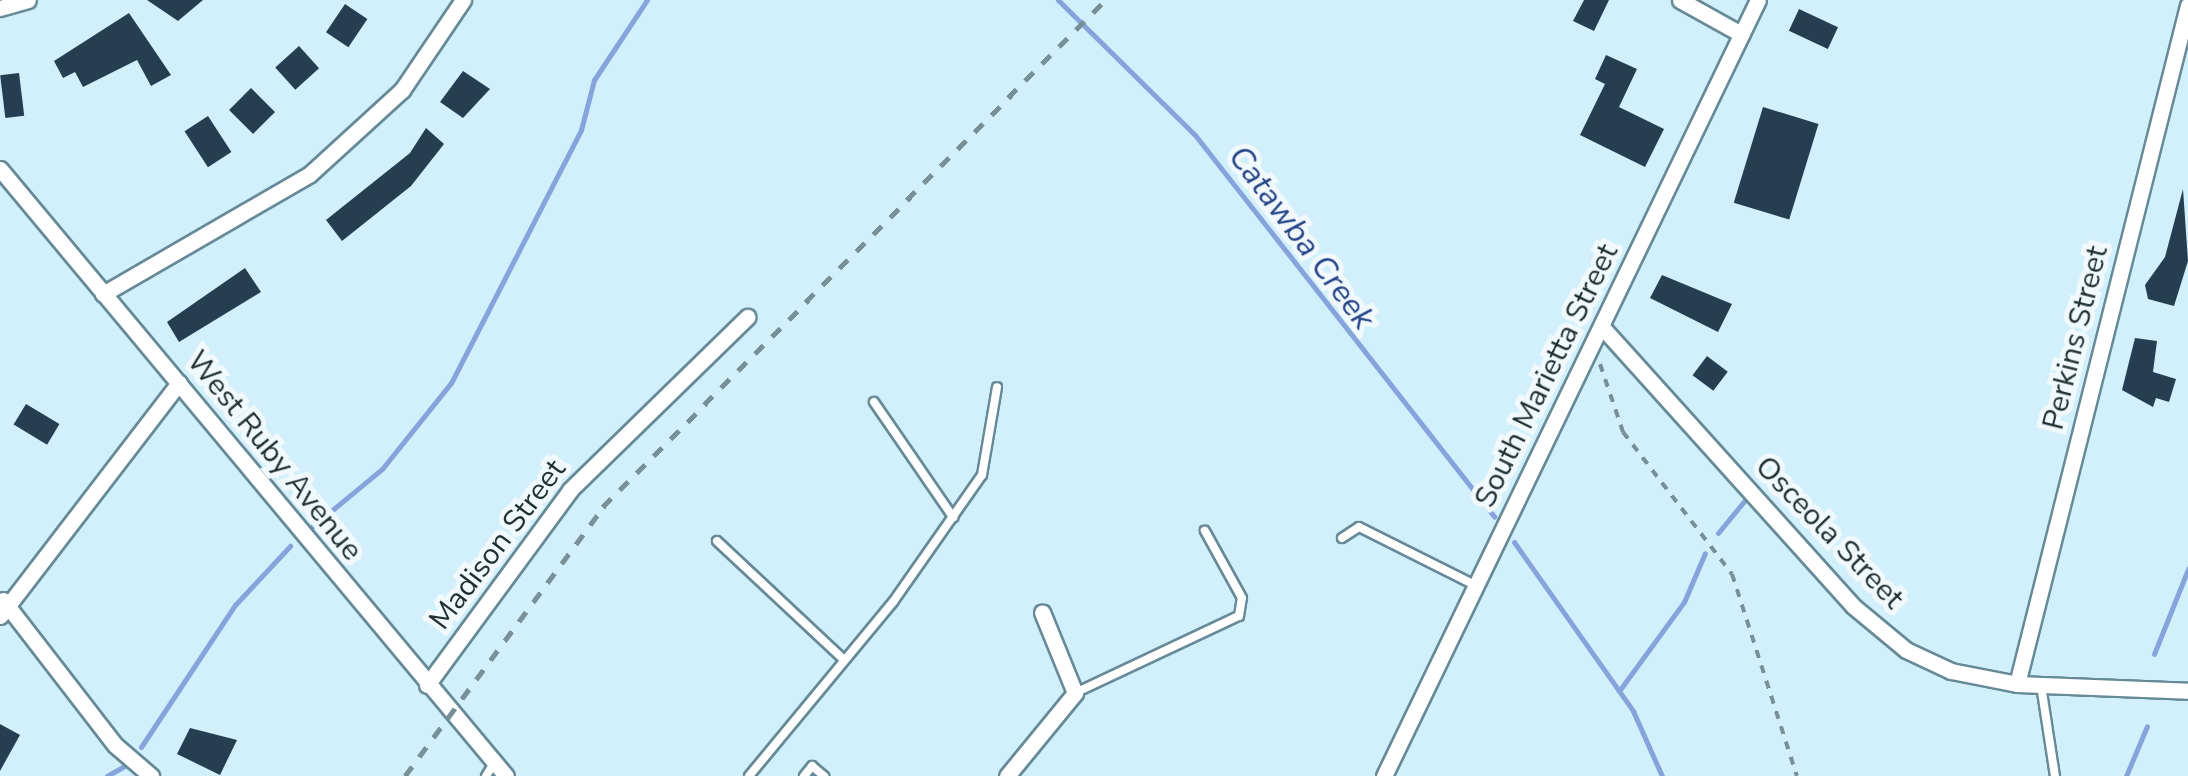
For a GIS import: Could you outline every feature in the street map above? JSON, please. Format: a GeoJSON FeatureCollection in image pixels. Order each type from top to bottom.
{"type":"FeatureCollection","features":[{"type":"Feature","properties":{"kind":"street"},"geometry":{"type":"LineString","coordinates":[[0,8],[28,0]]}},
{"type":"Feature","properties":{"kind":"street"},"geometry":{"type":"LineString","coordinates":[[103,294],[310,174],[402,90],[462,0]]}},
{"type":"Feature","properties":{"kind":"street"},"geometry":{"type":"LineString","coordinates":[[1680,0],[1741,34]]}},
{"type":"Feature","properties":{"kind":"street","name":"South Marietta Street"},"geometry":{"type":"LineString","coordinates":[[1384,776],[1758,0]]}},
{"type":"Feature","properties":{"kind":"street","name":"Perkins Street"},"geometry":{"type":"LineString","coordinates":[[2017,684],[2188,6]]}},
{"type":"Feature","properties":{"kind":"street","name":"West Ruby Avenue"},"geometry":{"type":"LineString","coordinates":[[0,170],[427,685],[490,769],[506,776]]}},
{"type":"Feature","properties":{"kind":"street","name":"Madison Street"},"geometry":{"type":"LineString","coordinates":[[427,685],[570,490],[747,317]]}},
{"type":"Feature","properties":{"kind":"street","name":"Osceola Street"},"geometry":{"type":"LineString","coordinates":[[1602,327],[1853,606],[1906,650],[1952,671],[2017,684],[2188,691]]}},
{"type":"Feature","properties":{"kind":"street"},"geometry":{"type":"LineString","coordinates":[[151,776],[115,745],[3,606],[179,382]]}},
{"type":"Feature","properties":{"kind":"street"},"geometry":{"type":"LineString","coordinates":[[1007,776],[1075,693],[1042,612]]}},
{"type":"Feature","properties":{"kind":"lane"},"geometry":{"type":"LineString","coordinates":[[749,776],[844,660],[982,475],[996,387]]}},
{"type":"Feature","properties":{"kind":"lane"},"geometry":{"type":"LineString","coordinates":[[874,402],[953,516]]}},
{"type":"Feature","properties":{"kind":"lane"},"geometry":{"type":"LineString","coordinates":[[1342,538],[1359,527],[1476,586]]}},
{"type":"Feature","properties":{"kind":"lane"},"geometry":{"type":"LineString","coordinates":[[1075,693],[1238,616],[1242,598],[1205,531]]}},
{"type":"Feature","properties":{"kind":"lane"},"geometry":{"type":"LineString","coordinates":[[717,540],[844,660]]}},
{"type":"Feature","properties":{"kind":"lane"},"geometry":{"type":"LineString","coordinates":[[2041,685],[2055,776]]}},
{"type":"Feature","properties":{"kind":"lane"},"geometry":{"type":"LineString","coordinates":[[804,776],[812,766],[824,776]]}},
{"type":"Feature","properties":{"kind":"path"},"geometry":{"type":"LineString","coordinates":[[1589,355],[1604,370],[1623,432],[1724,557],[1797,776]]}},
{"type":"Feature","properties":{"kind":"building"},"geometry":{"type":"Polygon","coordinates":[[[147,0],[203,0],[178,21],[147,0]]]}},
{"type":"Feature","properties":{"kind":"building"},"geometry":{"type":"Polygon","coordinates":[[[1584,0],[1609,0],[1594,31],[1573,21],[1584,0]]]}},
{"type":"Feature","properties":{"kind":"building"},"geometry":{"type":"Polygon","coordinates":[[[345,4],[367,19],[348,47],[326,32],[345,4]]]}},
{"type":"Feature","properties":{"kind":"building"},"geometry":{"type":"Polygon","coordinates":[[[1799,9],[1838,27],[1828,49],[1789,31],[1799,9]]]}},
{"type":"Feature","properties":{"kind":"building"},"geometry":{"type":"Polygon","coordinates":[[[129,13],[171,75],[151,86],[137,60],[83,87],[75,72],[63,78],[54,61],[129,13]]]}},
{"type":"Feature","properties":{"kind":"building"},"geometry":{"type":"Polygon","coordinates":[[[299,46],[319,68],[295,90],[275,67],[299,46]]]}},
{"type":"Feature","properties":{"kind":"building"},"geometry":{"type":"Polygon","coordinates":[[[1606,55],[1637,69],[1619,107],[1664,129],[1645,167],[1580,135],[1605,84],[1595,79],[1606,55]]]}},
{"type":"Feature","properties":{"kind":"building"},"geometry":{"type":"Polygon","coordinates":[[[463,71],[490,89],[463,118],[440,102],[463,71]]]}},
{"type":"Feature","properties":{"kind":"building"},"geometry":{"type":"Polygon","coordinates":[[[19,73],[24,116],[5,118],[0,75],[19,73]]]}},
{"type":"Feature","properties":{"kind":"building"},"geometry":{"type":"Polygon","coordinates":[[[251,88],[275,112],[253,134],[229,110],[251,88]]]}},
{"type":"Feature","properties":{"kind":"building"},"geometry":{"type":"Polygon","coordinates":[[[1763,107],[1818,124],[1789,220],[1734,203],[1763,107]]]}},
{"type":"Feature","properties":{"kind":"building"},"geometry":{"type":"Polygon","coordinates":[[[208,116],[231,152],[208,167],[185,131],[208,116]]]}},
{"type":"Feature","properties":{"kind":"building"},"geometry":{"type":"Polygon","coordinates":[[[426,128],[444,144],[411,186],[342,241],[326,220],[410,153],[426,128]]]}},
{"type":"Feature","properties":{"kind":"building"},"geometry":{"type":"Polygon","coordinates":[[[2183,189],[2188,261],[2174,306],[2148,299],[2145,285],[2165,257],[2183,189]]]}},
{"type":"Feature","properties":{"kind":"building"},"geometry":{"type":"Polygon","coordinates":[[[245,268],[261,292],[179,342],[167,322],[245,268]]]}},
{"type":"Feature","properties":{"kind":"building"},"geometry":{"type":"Polygon","coordinates":[[[1662,275],[1732,304],[1718,332],[1650,298],[1662,275]]]}},
{"type":"Feature","properties":{"kind":"building"},"geometry":{"type":"Polygon","coordinates":[[[2135,338],[2157,341],[2153,372],[2176,379],[2169,402],[2156,398],[2153,407],[2122,390],[2135,338]]]}},
{"type":"Feature","properties":{"kind":"building"},"geometry":{"type":"Polygon","coordinates":[[[1707,356],[1728,372],[1713,391],[1693,375],[1707,356]]]}},
{"type":"Feature","properties":{"kind":"building"},"geometry":{"type":"Polygon","coordinates":[[[26,404],[59,424],[47,445],[14,425],[26,404]]]}},
{"type":"Feature","properties":{"kind":"building"},"geometry":{"type":"Polygon","coordinates":[[[0,724],[20,735],[0,771],[0,724]]]}},
{"type":"Feature","properties":{"kind":"building"},"geometry":{"type":"Polygon","coordinates":[[[190,728],[237,740],[220,775],[177,754],[190,728]]]}},
{"type":"Feature","properties":{"kind":"waterway"},"geometry":{"type":"LineString","coordinates":[[308,530],[382,469],[451,383],[581,130],[594,80],[647,0]]}},
{"type":"Feature","properties":{"kind":"waterway","name":"Catawba Creek"},"geometry":{"type":"LineString","coordinates":[[1058,0],[1195,135],[1494,517]]}},
{"type":"Feature","properties":{"kind":"waterway"},"geometry":{"type":"LineString","coordinates":[[1718,533],[1745,500]]}},
{"type":"Feature","properties":{"kind":"waterway","name":"Catawba Creek"},"geometry":{"type":"LineString","coordinates":[[1514,542],[1633,711],[1662,776]]}},
{"type":"Feature","properties":{"kind":"waterway"},"geometry":{"type":"LineString","coordinates":[[141,747],[235,605],[290,546]]}},
{"type":"Feature","properties":{"kind":"waterway"},"geometry":{"type":"LineString","coordinates":[[1619,691],[1684,602],[1705,553]]}},
{"type":"Feature","properties":{"kind":"waterway"},"geometry":{"type":"LineString","coordinates":[[2154,654],[2188,569]]}},
{"type":"Feature","properties":{"kind":"waterway"},"geometry":{"type":"LineString","coordinates":[[2126,776],[2147,726]]}},
{"type":"Feature","properties":{"kind":"waterway"},"geometry":{"type":"LineString","coordinates":[[107,776],[124,766]]}},
{"type":"Feature","properties":{"kind":"railway"},"geometry":{"type":"LineString","coordinates":[[405,776],[603,507],[1105,0]]}}]}
